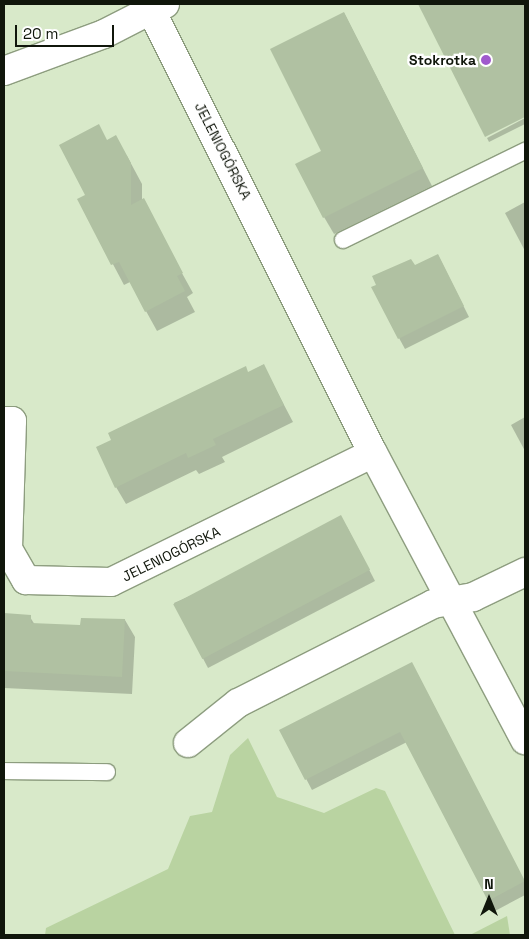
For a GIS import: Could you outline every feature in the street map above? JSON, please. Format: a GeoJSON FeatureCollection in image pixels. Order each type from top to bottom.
{"type":"FeatureCollection","features":[{"type":"Feature","properties":{"kind":"street"},"geometry":{"type":"LineString","coordinates":[[4,71],[104,34],[155,6]]}},
{"type":"Feature","properties":{"kind":"street","name":"JELENIOGÓRSKA"},"geometry":{"type":"LineString","coordinates":[[155,6],[373,453],[525,740]]}},
{"type":"Feature","properties":{"kind":"street","name":"JELENIOGÓRSKA"},"geometry":{"type":"LineString","coordinates":[[8,421],[8,549],[26,580],[111,582],[373,453]]}},
{"type":"Feature","properties":{"kind":"street"},"geometry":{"type":"LineString","coordinates":[[188,743],[238,703],[433,604],[473,597],[525,572]]}},
{"type":"Feature","properties":{"kind":"lane"},"geometry":{"type":"LineString","coordinates":[[343,240],[525,151]]}},
{"type":"Feature","properties":{"kind":"lane"},"geometry":{"type":"LineString","coordinates":[[4,771],[106,772]]}},
{"type":"Feature","properties":{"kind":"green space"},"geometry":{"type":"Polygon","coordinates":[[[248,738],[277,797],[324,813],[376,788],[385,791],[455,935],[45,935],[46,928],[168,869],[190,816],[212,812],[230,755],[248,738]]]}},
{"type":"Feature","properties":{"kind":"green space"},"geometry":{"type":"Polygon","coordinates":[[[507,916],[510,935],[470,935],[507,916]]]}},
{"type":"Feature","properties":{"kind":"building","name":"Stokrotka"},"geometry":{"type":"Polygon","coordinates":[[[418,4],[525,4],[525,117],[485,137],[418,4]]]}},
{"type":"Feature","properties":{"kind":"building"},"geometry":{"type":"Polygon","coordinates":[[[344,12],[423,168],[323,218],[295,164],[321,151],[270,49],[344,12]]]}},
{"type":"Feature","properties":{"kind":"building"},"geometry":{"type":"Polygon","coordinates":[[[99,124],[107,140],[116,135],[131,163],[131,205],[144,198],[183,273],[177,276],[185,291],[145,312],[119,262],[111,265],[77,199],[85,195],[59,145],[99,124]]]}},
{"type":"Feature","properties":{"kind":"building"},"geometry":{"type":"Polygon","coordinates":[[[438,254],[464,306],[398,339],[371,287],[376,285],[372,276],[411,259],[415,265],[438,254]]]}},
{"type":"Feature","properties":{"kind":"building"},"geometry":{"type":"Polygon","coordinates":[[[264,364],[284,405],[213,439],[216,445],[188,458],[186,453],[115,488],[96,447],[111,440],[108,433],[246,366],[248,372],[264,364]]]}},
{"type":"Feature","properties":{"kind":"building"},"geometry":{"type":"Polygon","coordinates":[[[341,515],[370,570],[202,659],[173,604],[341,515]]]}},
{"type":"Feature","properties":{"kind":"building"},"geometry":{"type":"Polygon","coordinates":[[[4,613],[31,615],[31,623],[80,625],[81,618],[125,619],[122,677],[4,671],[4,613]]]}},
{"type":"Feature","properties":{"kind":"building"},"geometry":{"type":"Polygon","coordinates":[[[412,662],[525,881],[488,901],[400,732],[305,780],[279,730],[412,662]]]}},
{"type":"Feature","properties":{"kind":"place","name":"Stokrotka"},"geometry":{"type":"Point","coordinates":[486,60]}}]}
